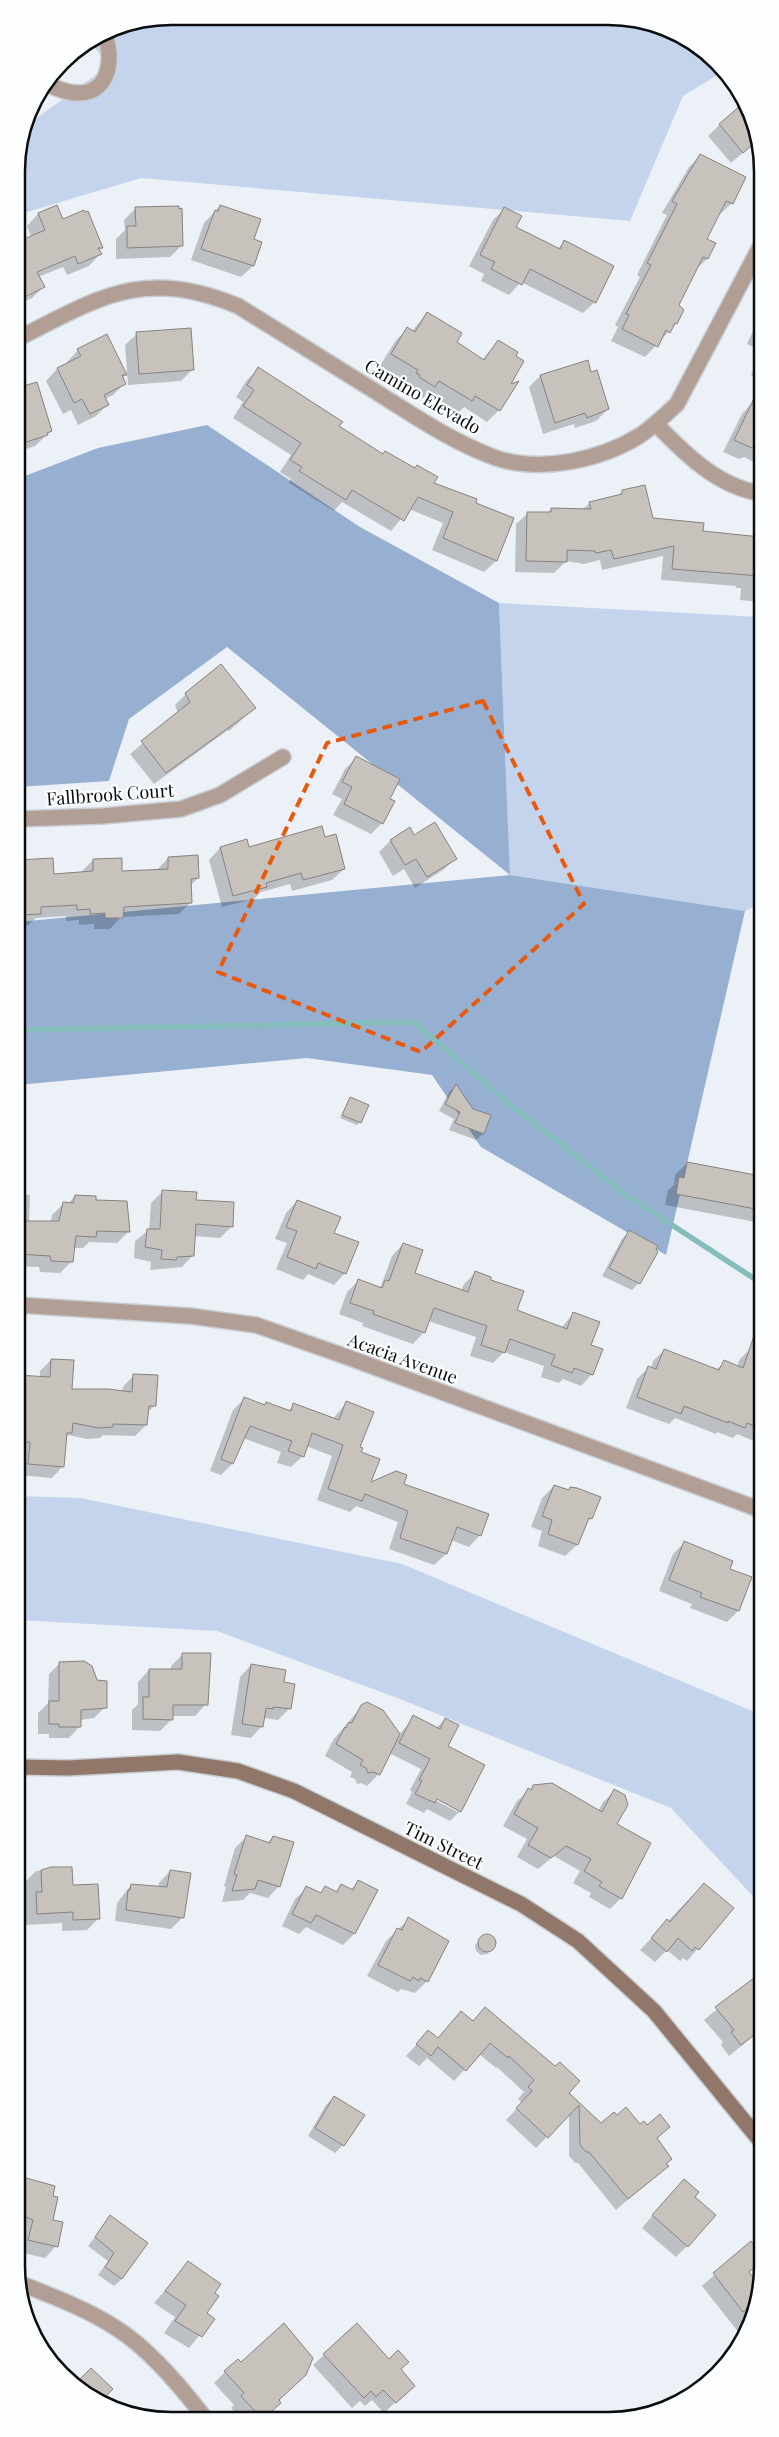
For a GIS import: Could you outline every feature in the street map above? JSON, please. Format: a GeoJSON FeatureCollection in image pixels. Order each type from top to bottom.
{"type":"FeatureCollection","features":[{"type":"Feature","properties":{"kind":"street"},"geometry":{"type":"LineString","coordinates":[[52,86],[81,94],[89,92],[103,81],[107,74],[110,59],[106,40]]}},
{"type":"Feature","properties":{"kind":"street","name":"Camino Elevado"},"geometry":{"type":"LineString","coordinates":[[25,335],[99,298],[141,288],[183,289],[202,293],[238,306],[445,435],[497,458],[537,463],[578,460],[619,446],[656,424],[677,404],[754,259]]}},
{"type":"Feature","properties":{"kind":"street"},"geometry":{"type":"LineString","coordinates":[[656,424],[688,458],[726,481],[754,491]]}},
{"type":"Feature","properties":{"kind":"street","name":"Fallbrook Court"},"geometry":{"type":"LineString","coordinates":[[25,819],[103,816],[181,809],[220,795],[284,757]]}},
{"type":"Feature","properties":{"kind":"street","name":"Acacia Avenue"},"geometry":{"type":"LineString","coordinates":[[25,1305],[190,1316],[256,1326],[350,1358],[754,1507]]}},
{"type":"Feature","properties":{"kind":"street","name":"Tim Street"},"geometry":{"type":"LineString","coordinates":[[25,1767],[68,1768],[178,1762],[238,1771],[294,1791],[521,1904],[578,1941],[654,2011],[754,2134]]}},
{"type":"Feature","properties":{"kind":"street"},"geometry":{"type":"LineString","coordinates":[[27,2286],[56,2298],[117,2328],[148,2354],[200,2412]]}},
{"type":"Feature","properties":{"kind":"highlighted area"},"geometry":{"type":"Polygon","coordinates":[[[483,701],[584,904],[421,1052],[218,972],[327,743],[483,701]]]}},
{"type":"Feature","properties":{"kind":"shaded area"},"geometry":{"type":"Polygon","coordinates":[[[608,25],[627,26],[664,36],[697,55],[717,75],[683,96],[630,221],[141,178],[25,213],[25,161],[34,120],[109,65],[94,47],[106,40],[124,33],[152,26],[608,25]]]}},
{"type":"Feature","properties":{"kind":"shaded area"},"geometry":{"type":"Polygon","coordinates":[[[207,425],[360,527],[499,603],[510,875],[227,647],[129,719],[109,781],[25,786],[25,476],[98,448],[207,425]]]}},
{"type":"Feature","properties":{"kind":"shaded area"},"geometry":{"type":"Polygon","coordinates":[[[499,603],[754,617],[754,906],[745,911],[510,875],[499,603]]]}},
{"type":"Feature","properties":{"kind":"shaded area"},"geometry":{"type":"Polygon","coordinates":[[[510,875],[745,911],[666,1255],[481,1147],[432,1075],[307,1058],[25,1084],[25,921],[510,875]]]}},
{"type":"Feature","properties":{"kind":"shaded area"},"geometry":{"type":"Polygon","coordinates":[[[25,1496],[80,1498],[402,1564],[754,1712],[754,1897],[671,1808],[400,1699],[217,1631],[25,1620],[25,1496]]]}},
{"type":"Feature","properties":{"kind":"building"},"geometry":{"type":"Polygon","coordinates":[[[739,107],[752,146],[743,153],[719,124],[739,107]]]}},
{"type":"Feature","properties":{"kind":"building"},"geometry":{"type":"Polygon","coordinates":[[[700,154],[746,177],[733,204],[726,201],[707,239],[716,243],[708,259],[703,257],[679,305],[684,310],[677,324],[675,323],[670,333],[666,330],[658,347],[622,329],[629,315],[626,314],[651,265],[647,263],[677,204],[672,201],[700,154]]]}},
{"type":"Feature","properties":{"kind":"building"},"geometry":{"type":"Polygon","coordinates":[[[57,205],[63,219],[84,210],[85,212],[88,211],[103,248],[98,248],[102,254],[78,264],[75,256],[37,272],[45,287],[25,297],[25,239],[45,230],[38,213],[57,205]]]}},
{"type":"Feature","properties":{"kind":"building"},"geometry":{"type":"Polygon","coordinates":[[[220,205],[261,219],[254,239],[262,242],[254,266],[201,249],[215,210],[218,211],[220,205]]]}},
{"type":"Feature","properties":{"kind":"building"},"geometry":{"type":"Polygon","coordinates":[[[179,206],[179,209],[182,208],[183,246],[127,248],[127,226],[136,226],[135,207],[179,206]]]}},
{"type":"Feature","properties":{"kind":"building"},"geometry":{"type":"Polygon","coordinates":[[[504,207],[522,216],[516,227],[560,249],[564,240],[614,266],[596,303],[530,269],[522,285],[491,269],[495,262],[480,255],[504,207]]]}},
{"type":"Feature","properties":{"kind":"building"},"geometry":{"type":"Polygon","coordinates":[[[427,312],[462,333],[457,342],[484,360],[498,340],[518,352],[516,356],[524,361],[511,384],[519,381],[500,411],[475,396],[472,401],[439,381],[435,387],[419,377],[420,375],[416,373],[418,370],[391,354],[407,327],[415,332],[427,312]]]}},
{"type":"Feature","properties":{"kind":"building"},"geometry":{"type":"Polygon","coordinates":[[[191,328],[194,370],[139,374],[136,332],[191,328]]]}},
{"type":"Feature","properties":{"kind":"building"},"geometry":{"type":"Polygon","coordinates":[[[107,334],[127,375],[122,375],[126,384],[104,395],[109,405],[90,414],[82,399],[74,403],[57,368],[81,356],[77,349],[107,334]]]}},
{"type":"Feature","properties":{"kind":"building"},"geometry":{"type":"Polygon","coordinates":[[[588,360],[591,372],[597,370],[609,409],[587,418],[585,413],[555,423],[540,375],[588,360]]]}},
{"type":"Feature","properties":{"kind":"building"},"geometry":{"type":"Polygon","coordinates":[[[258,367],[343,422],[339,426],[383,454],[385,451],[415,468],[417,465],[438,477],[434,483],[477,499],[476,503],[514,518],[497,561],[443,538],[453,512],[418,497],[404,521],[352,490],[346,500],[299,471],[302,467],[290,460],[301,443],[243,406],[254,390],[247,385],[258,367]]]}},
{"type":"Feature","properties":{"kind":"building"},"geometry":{"type":"Polygon","coordinates":[[[37,382],[52,431],[47,433],[48,435],[25,442],[25,386],[37,382]]]}},
{"type":"Feature","properties":{"kind":"building"},"geometry":{"type":"Polygon","coordinates":[[[754,398],[754,447],[734,440],[754,398]]]}},
{"type":"Feature","properties":{"kind":"building"},"geometry":{"type":"Polygon","coordinates":[[[645,485],[653,518],[704,523],[703,531],[754,536],[754,576],[672,569],[674,546],[614,559],[611,550],[596,553],[595,551],[567,550],[567,562],[526,561],[527,512],[551,512],[551,508],[591,509],[589,502],[622,494],[622,490],[645,485]]]}},
{"type":"Feature","properties":{"kind":"building"},"geometry":{"type":"Polygon","coordinates":[[[221,664],[256,708],[166,773],[141,741],[190,702],[185,693],[221,664]]]}},
{"type":"Feature","properties":{"kind":"building"},"geometry":{"type":"Polygon","coordinates":[[[356,756],[400,779],[390,799],[395,801],[383,824],[344,804],[352,787],[342,782],[356,756]]]}},
{"type":"Feature","properties":{"kind":"building"},"geometry":{"type":"Polygon","coordinates":[[[435,822],[457,859],[427,877],[416,859],[405,865],[390,840],[410,827],[414,835],[435,822]]]}},
{"type":"Feature","properties":{"kind":"building"},"geometry":{"type":"Polygon","coordinates":[[[322,826],[325,837],[336,834],[345,869],[303,880],[301,873],[266,883],[267,887],[233,896],[220,847],[247,839],[249,847],[322,826]]]}},
{"type":"Feature","properties":{"kind":"building"},"geometry":{"type":"Polygon","coordinates":[[[198,855],[199,878],[191,879],[192,903],[124,907],[123,918],[105,918],[105,913],[90,914],[90,909],[77,910],[77,905],[41,907],[41,914],[25,915],[25,860],[53,858],[54,874],[93,871],[93,859],[122,858],[122,871],[168,869],[168,857],[198,855]]]}},
{"type":"Feature","properties":{"kind":"building"},"geometry":{"type":"Polygon","coordinates":[[[456,1084],[473,1109],[491,1115],[484,1134],[455,1123],[460,1112],[445,1104],[456,1084]]]}},
{"type":"Feature","properties":{"kind":"building"},"geometry":{"type":"Polygon","coordinates":[[[350,1097],[369,1105],[361,1123],[342,1115],[350,1097]]]}},
{"type":"Feature","properties":{"kind":"building"},"geometry":{"type":"Polygon","coordinates":[[[687,1162],[754,1175],[754,1209],[676,1194],[679,1177],[684,1178],[687,1162]]]}},
{"type":"Feature","properties":{"kind":"building"},"geometry":{"type":"Polygon","coordinates":[[[162,1190],[197,1192],[196,1200],[234,1202],[233,1227],[196,1224],[194,1256],[177,1257],[176,1260],[161,1259],[162,1250],[145,1247],[147,1229],[160,1229],[162,1190]]]}},
{"type":"Feature","properties":{"kind":"building"},"geometry":{"type":"Polygon","coordinates":[[[75,1195],[96,1196],[96,1200],[127,1201],[130,1232],[97,1231],[96,1237],[76,1236],[73,1262],[51,1261],[50,1256],[25,1254],[25,1221],[59,1221],[63,1202],[73,1203],[75,1195]]]}},
{"type":"Feature","properties":{"kind":"building"},"geometry":{"type":"Polygon","coordinates":[[[297,1200],[341,1217],[334,1233],[359,1242],[346,1274],[318,1263],[316,1269],[287,1257],[297,1231],[286,1227],[297,1200]]]}},
{"type":"Feature","properties":{"kind":"building"},"geometry":{"type":"Polygon","coordinates":[[[629,1230],[658,1246],[656,1250],[658,1252],[640,1284],[609,1268],[629,1230]]]}},
{"type":"Feature","properties":{"kind":"building"},"geometry":{"type":"Polygon","coordinates":[[[403,1243],[423,1250],[415,1273],[468,1292],[475,1271],[491,1277],[491,1280],[524,1291],[517,1310],[567,1329],[573,1312],[600,1322],[591,1345],[603,1349],[593,1375],[574,1368],[572,1373],[551,1365],[555,1355],[510,1339],[505,1353],[481,1345],[487,1326],[434,1308],[425,1333],[373,1314],[374,1311],[350,1303],[358,1279],[382,1288],[385,1280],[389,1281],[403,1243]]]}},
{"type":"Feature","properties":{"kind":"building"},"geometry":{"type":"Polygon","coordinates":[[[754,1336],[754,1426],[747,1423],[745,1428],[684,1406],[681,1414],[637,1397],[648,1366],[656,1369],[664,1349],[719,1370],[724,1360],[743,1368],[754,1336]]]}},
{"type":"Feature","properties":{"kind":"building"},"geometry":{"type":"Polygon","coordinates":[[[51,1359],[74,1360],[72,1389],[108,1389],[132,1392],[133,1374],[158,1375],[156,1406],[149,1406],[147,1425],[113,1424],[113,1427],[99,1428],[73,1423],[72,1433],[67,1433],[64,1467],[28,1464],[30,1442],[25,1442],[25,1375],[50,1377],[51,1359]]]}},
{"type":"Feature","properties":{"kind":"building"},"geometry":{"type":"Polygon","coordinates":[[[244,1397],[265,1405],[266,1402],[291,1411],[293,1403],[339,1420],[346,1401],[374,1412],[360,1447],[363,1448],[361,1452],[380,1459],[371,1482],[396,1471],[407,1475],[404,1484],[489,1514],[481,1536],[457,1527],[447,1554],[400,1538],[408,1511],[365,1494],[362,1501],[328,1489],[343,1445],[312,1433],[304,1457],[288,1451],[292,1441],[250,1426],[233,1464],[221,1459],[244,1397]]]}},
{"type":"Feature","properties":{"kind":"building"},"geometry":{"type":"Polygon","coordinates":[[[554,1485],[569,1490],[570,1487],[577,1488],[601,1497],[592,1519],[589,1518],[578,1545],[548,1534],[552,1520],[542,1516],[554,1485]]]}},
{"type":"Feature","properties":{"kind":"building"},"geometry":{"type":"Polygon","coordinates":[[[684,1541],[733,1561],[730,1569],[752,1577],[739,1611],[700,1597],[702,1593],[669,1580],[684,1541]]]}},
{"type":"Feature","properties":{"kind":"building"},"geometry":{"type":"Polygon","coordinates":[[[182,1653],[211,1653],[208,1705],[173,1705],[173,1720],[143,1719],[143,1697],[149,1697],[149,1669],[182,1669],[182,1653]]]}},
{"type":"Feature","properties":{"kind":"building"},"geometry":{"type":"Polygon","coordinates":[[[84,1661],[92,1666],[97,1680],[107,1681],[107,1708],[81,1710],[81,1727],[59,1727],[59,1724],[49,1724],[49,1701],[59,1701],[59,1662],[84,1661]]]}},
{"type":"Feature","properties":{"kind":"building"},"geometry":{"type":"Polygon","coordinates":[[[251,1664],[286,1670],[284,1682],[295,1684],[291,1709],[266,1708],[263,1727],[242,1724],[251,1664]]]}},
{"type":"Feature","properties":{"kind":"building"},"geometry":{"type":"Polygon","coordinates":[[[367,1702],[383,1710],[400,1734],[380,1775],[373,1772],[368,1773],[366,1768],[360,1765],[363,1760],[336,1744],[345,1727],[349,1722],[352,1723],[361,1705],[367,1702]]]}},
{"type":"Feature","properties":{"kind":"building"},"geometry":{"type":"Polygon","coordinates":[[[413,1715],[440,1729],[445,1718],[459,1725],[448,1746],[485,1765],[461,1812],[437,1799],[435,1803],[415,1794],[422,1781],[419,1780],[430,1759],[399,1743],[413,1715]]]}},
{"type":"Feature","properties":{"kind":"building"},"geometry":{"type":"Polygon","coordinates":[[[552,1783],[602,1812],[614,1789],[625,1795],[628,1805],[617,1824],[651,1843],[622,1899],[599,1886],[602,1882],[584,1871],[591,1859],[566,1846],[551,1858],[528,1845],[538,1828],[514,1814],[528,1788],[531,1790],[533,1785],[552,1783]]]}},
{"type":"Feature","properties":{"kind":"building"},"geometry":{"type":"Polygon","coordinates":[[[246,1835],[270,1843],[273,1836],[294,1842],[280,1887],[258,1880],[255,1889],[232,1891],[237,1875],[234,1874],[246,1835]]]}},
{"type":"Feature","properties":{"kind":"building"},"geometry":{"type":"Polygon","coordinates":[[[51,1867],[72,1867],[73,1885],[98,1884],[100,1919],[73,1920],[73,1912],[37,1914],[36,1892],[42,1892],[41,1870],[51,1867]]]}},
{"type":"Feature","properties":{"kind":"building"},"geometry":{"type":"Polygon","coordinates":[[[170,1870],[191,1873],[184,1918],[126,1910],[128,1890],[130,1890],[131,1884],[167,1887],[170,1870]]]}},
{"type":"Feature","properties":{"kind":"building"},"geometry":{"type":"Polygon","coordinates":[[[358,1880],[378,1890],[355,1934],[316,1915],[311,1923],[292,1914],[306,1886],[321,1893],[325,1886],[337,1892],[341,1884],[353,1890],[358,1880]]]}},
{"type":"Feature","properties":{"kind":"building"},"geometry":{"type":"Polygon","coordinates":[[[704,1883],[734,1908],[699,1950],[695,1947],[692,1951],[678,1938],[667,1952],[651,1938],[667,1919],[670,1922],[704,1883]]]}},
{"type":"Feature","properties":{"kind":"building"},"geometry":{"type":"Polygon","coordinates":[[[408,1917],[449,1941],[428,1982],[420,1978],[419,1981],[413,1977],[410,1981],[378,1965],[397,1928],[402,1930],[408,1917]]]}},
{"type":"Feature","properties":{"kind":"building"},"geometry":{"type":"Polygon","coordinates":[[[487,1934],[493,1937],[496,1943],[493,1949],[487,1952],[481,1949],[478,1943],[481,1937],[487,1934]]]}},
{"type":"Feature","properties":{"kind":"building"},"geometry":{"type":"Polygon","coordinates":[[[754,1978],[754,2035],[741,2045],[731,2032],[734,2030],[715,2007],[754,1978]]]}},
{"type":"Feature","properties":{"kind":"building"},"geometry":{"type":"Polygon","coordinates":[[[485,2007],[555,2066],[560,2062],[580,2081],[569,2093],[601,2123],[614,2112],[617,2115],[626,2107],[640,2124],[644,2121],[647,2125],[660,2114],[670,2127],[657,2138],[672,2159],[666,2164],[669,2166],[628,2199],[589,2152],[586,2152],[580,2145],[579,2105],[548,2138],[516,2108],[532,2091],[528,2087],[534,2080],[509,2056],[508,2058],[490,2043],[466,2071],[438,2047],[431,2056],[416,2044],[428,2030],[438,2038],[461,2011],[473,2021],[485,2007]]]}},
{"type":"Feature","properties":{"kind":"building"},"geometry":{"type":"Polygon","coordinates":[[[334,2096],[365,2115],[344,2146],[315,2128],[334,2096]]]}},
{"type":"Feature","properties":{"kind":"building"},"geometry":{"type":"Polygon","coordinates":[[[25,2178],[55,2186],[53,2196],[58,2197],[53,2220],[63,2222],[58,2247],[28,2240],[33,2220],[25,2217],[25,2178]]]}},
{"type":"Feature","properties":{"kind":"building"},"geometry":{"type":"Polygon","coordinates":[[[684,2179],[699,2192],[695,2197],[716,2215],[688,2247],[652,2215],[684,2179]]]}},
{"type":"Feature","properties":{"kind":"building"},"geometry":{"type":"Polygon","coordinates":[[[110,2215],[148,2243],[122,2279],[105,2267],[114,2253],[95,2237],[110,2215]]]}},
{"type":"Feature","properties":{"kind":"building"},"geometry":{"type":"Polygon","coordinates":[[[751,2241],[754,2245],[754,2268],[749,2272],[754,2278],[748,2308],[743,2312],[713,2273],[751,2241]]]}},
{"type":"Feature","properties":{"kind":"building"},"geometry":{"type":"Polygon","coordinates":[[[188,2261],[221,2284],[215,2293],[219,2296],[207,2313],[215,2319],[202,2337],[175,2321],[186,2305],[165,2291],[188,2261]]]}},
{"type":"Feature","properties":{"kind":"building"},"geometry":{"type":"Polygon","coordinates":[[[284,2323],[313,2358],[306,2375],[279,2400],[281,2403],[271,2412],[256,2412],[241,2396],[244,2393],[224,2371],[238,2359],[241,2362],[284,2323]]]}},
{"type":"Feature","properties":{"kind":"building"},"geometry":{"type":"Polygon","coordinates":[[[357,2323],[389,2359],[398,2350],[409,2362],[401,2369],[415,2386],[396,2403],[383,2390],[376,2397],[371,2391],[364,2398],[323,2354],[357,2323]]]}},
{"type":"Feature","properties":{"kind":"building"},"geometry":{"type":"Polygon","coordinates":[[[91,2368],[113,2389],[105,2397],[79,2380],[91,2368]]]}},
{"type":"Feature","properties":{"kind":"waterway"},"geometry":{"type":"LineString","coordinates":[[25,1030],[414,1022],[508,1103],[626,1195],[754,1278]]}}]}
